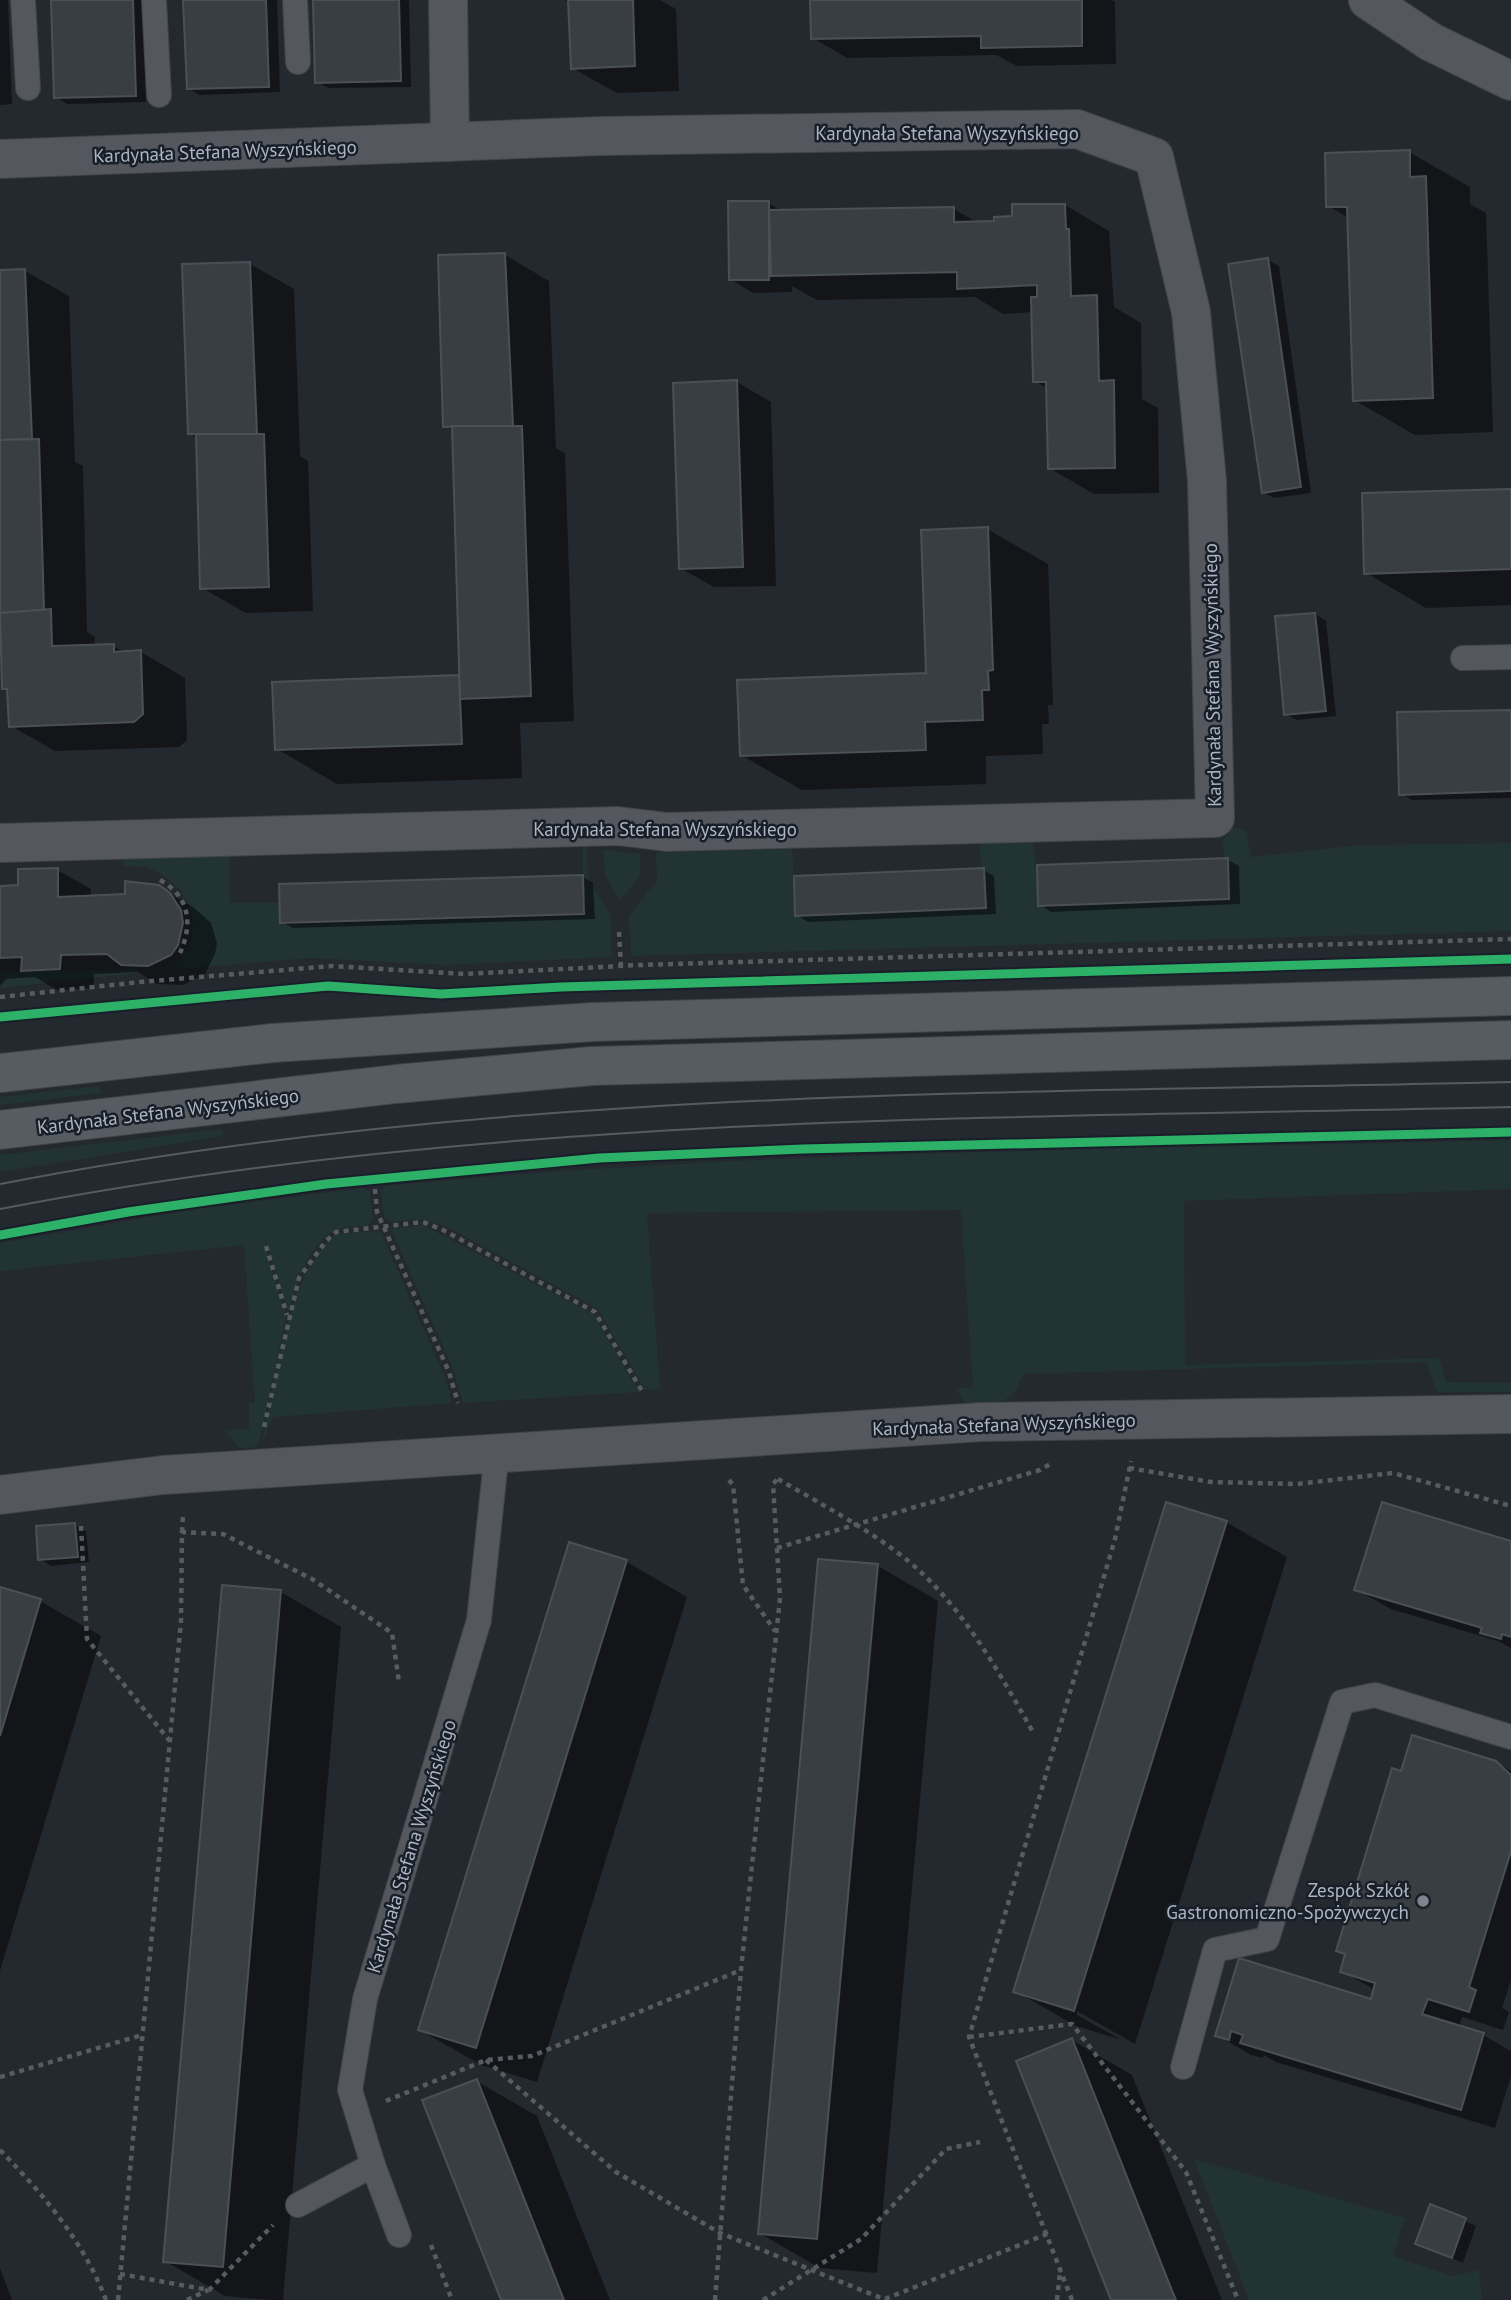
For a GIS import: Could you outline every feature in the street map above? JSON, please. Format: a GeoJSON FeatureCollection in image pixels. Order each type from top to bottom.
{"type":"FeatureCollection","features":[{"type":"Feature","properties":{"kind":"main road"},"geometry":{"type":"LineString","coordinates":[[0,1073],[273,1043],[593,1021],[1511,996]]}},
{"type":"Feature","properties":{"kind":"main road","name":"Kardynała Stefana Wyszyńskiego"},"geometry":{"type":"LineString","coordinates":[[0,1130],[448,1079],[592,1066],[1511,1040]]}},
{"type":"Feature","properties":{"kind":"street"},"geometry":{"type":"LineString","coordinates":[[448,0],[450,142]]}},
{"type":"Feature","properties":{"kind":"street"},"geometry":{"type":"LineString","coordinates":[[1368,0],[1431,42],[1511,80]]}},
{"type":"Feature","properties":{"kind":"street","name":"Kardynała Stefana Wyszyńskiego"},"geometry":{"type":"LineString","coordinates":[[0,159],[602,135],[1077,129],[1154,157],[1191,312],[1207,481],[1215,818],[667,832],[618,826],[0,843]]}},
{"type":"Feature","properties":{"kind":"street","name":"Kardynała Stefana Wyszyńskiego"},"geometry":{"type":"LineString","coordinates":[[0,1495],[163,1475],[497,1451],[982,1422],[1511,1414]]}},
{"type":"Feature","properties":{"kind":"lane"},"geometry":{"type":"LineString","coordinates":[[23,0],[28,88]]}},
{"type":"Feature","properties":{"kind":"lane"},"geometry":{"type":"LineString","coordinates":[[154,0],[159,94]]}},
{"type":"Feature","properties":{"kind":"lane"},"geometry":{"type":"LineString","coordinates":[[295,0],[298,62]]}},
{"type":"Feature","properties":{"kind":"lane"},"geometry":{"type":"LineString","coordinates":[[1463,659],[1511,657]]}},
{"type":"Feature","properties":{"kind":"lane","name":"Kardynała Stefana Wyszyńskiego"},"geometry":{"type":"LineString","coordinates":[[399,2235],[373,2165],[350,2090],[365,1999],[479,1620],[497,1451]]}},
{"type":"Feature","properties":{"kind":"lane"},"geometry":{"type":"LineString","coordinates":[[1183,2067],[1215,1950],[1268,1940],[1342,1702],[1375,1695],[1511,1737]]}},
{"type":"Feature","properties":{"kind":"lane"},"geometry":{"type":"LineString","coordinates":[[298,2205],[373,2165]]}},
{"type":"Feature","properties":{"kind":"path"},"geometry":{"type":"LineString","coordinates":[[157,879],[178,895],[189,918],[180,953]]}},
{"type":"Feature","properties":{"kind":"path"},"geometry":{"type":"LineString","coordinates":[[619,932],[621,966]]}},
{"type":"Feature","properties":{"kind":"path"},"geometry":{"type":"LineString","coordinates":[[0,997],[332,966],[444,974],[621,966],[1511,939]]}},
{"type":"Feature","properties":{"kind":"path"},"geometry":{"type":"LineString","coordinates":[[374,1179],[377,1212],[449,1372],[458,1403]]}},
{"type":"Feature","properties":{"kind":"path"},"geometry":{"type":"LineString","coordinates":[[263,1432],[299,1278],[326,1241],[336,1232],[423,1222],[595,1311],[642,1391]]}},
{"type":"Feature","properties":{"kind":"path"},"geometry":{"type":"LineString","coordinates":[[266,1246],[288,1317]]}},
{"type":"Feature","properties":{"kind":"path"},"geometry":{"type":"LineString","coordinates":[[1072,2300],[969,2037],[1115,1539],[1133,1452]]}},
{"type":"Feature","properties":{"kind":"path"},"geometry":{"type":"LineString","coordinates":[[777,1548],[1040,1469],[1060,1457]]}},
{"type":"Feature","properties":{"kind":"path"},"geometry":{"type":"LineString","coordinates":[[1129,1468],[1211,1482],[1297,1484],[1393,1473],[1511,1506]]}},
{"type":"Feature","properties":{"kind":"path"},"geometry":{"type":"LineString","coordinates":[[715,2300],[741,1970],[779,1598],[773,1484],[784,1471]]}},
{"type":"Feature","properties":{"kind":"path"},"geometry":{"type":"LineString","coordinates":[[725,1475],[733,1485],[743,1585],[776,1633]]}},
{"type":"Feature","properties":{"kind":"path"},"geometry":{"type":"LineString","coordinates":[[778,1479],[856,1525],[923,1574],[981,1641],[1033,1732]]}},
{"type":"Feature","properties":{"kind":"path"},"geometry":{"type":"LineString","coordinates":[[80,1514],[87,1639],[170,1741]]}},
{"type":"Feature","properties":{"kind":"path"},"geometry":{"type":"LineString","coordinates":[[118,2300],[181,1620],[182,1532],[223,1534],[312,1579],[392,1633],[399,1682]]}},
{"type":"Feature","properties":{"kind":"path"},"geometry":{"type":"LineString","coordinates":[[379,2104],[486,2060],[532,2056],[741,1970]]}},
{"type":"Feature","properties":{"kind":"path"},"geometry":{"type":"LineString","coordinates":[[969,2037],[1072,2024],[1186,2172],[1238,2300]]}},
{"type":"Feature","properties":{"kind":"path"},"geometry":{"type":"LineString","coordinates":[[0,2077],[142,2035]]}},
{"type":"Feature","properties":{"kind":"path"},"geometry":{"type":"LineString","coordinates":[[486,2060],[616,2172],[720,2233],[884,2300],[1047,2234]]}},
{"type":"Feature","properties":{"kind":"path"},"geometry":{"type":"LineString","coordinates":[[763,2300],[861,2239],[946,2149],[980,2142]]}},
{"type":"Feature","properties":{"kind":"path"},"geometry":{"type":"LineString","coordinates":[[0,2150],[52,2207],[87,2257],[106,2300]]}},
{"type":"Feature","properties":{"kind":"path"},"geometry":{"type":"LineString","coordinates":[[187,2300],[209,2290],[278,2219],[298,2205]]}},
{"type":"Feature","properties":{"kind":"path"},"geometry":{"type":"LineString","coordinates":[[428,2235],[452,2300]]}},
{"type":"Feature","properties":{"kind":"path"},"geometry":{"type":"LineString","coordinates":[[1057,2300],[1060,2270]]}},
{"type":"Feature","properties":{"kind":"path"},"geometry":{"type":"LineString","coordinates":[[120,2274],[209,2290]]}},
{"type":"Feature","properties":{"kind":"shaded area"},"geometry":{"type":"Polygon","coordinates":[[[1240,828],[1246,831],[1251,857],[1359,845],[1511,843],[1511,931],[631,956],[629,916],[657,880],[656,853],[792,849],[796,916],[986,908],[979,840],[1033,839],[1039,906],[1229,899],[1228,859],[1224,858],[1223,840],[1232,829],[1240,828]]]}},
{"type":"Feature","properties":{"kind":"shaded area"},"geometry":{"type":"Polygon","coordinates":[[[582,846],[587,847],[588,879],[610,914],[612,957],[446,965],[310,958],[169,970],[182,958],[190,944],[192,915],[187,901],[166,877],[148,868],[124,866],[124,857],[230,856],[230,903],[279,903],[281,925],[585,916],[582,846]]]}},
{"type":"Feature","properties":{"kind":"shaded area"},"geometry":{"type":"Polygon","coordinates":[[[603,850],[640,854],[640,875],[620,901],[605,875],[603,850]]]}},
{"type":"Feature","properties":{"kind":"shaded area"},"geometry":{"type":"Polygon","coordinates":[[[137,969],[138,973],[0,988],[0,972],[137,969]]]}},
{"type":"Feature","properties":{"kind":"shaded area"},"geometry":{"type":"Polygon","coordinates":[[[100,1086],[101,1093],[0,1105],[0,1097],[100,1086]]]}},
{"type":"Feature","properties":{"kind":"shaded area"},"geometry":{"type":"Polygon","coordinates":[[[222,1129],[223,1136],[0,1172],[0,1155],[222,1129]]]}},
{"type":"Feature","properties":{"kind":"shaded area"},"geometry":{"type":"Polygon","coordinates":[[[1511,1140],[1511,1189],[1184,1201],[1185,1365],[1439,1358],[1446,1382],[1511,1383],[1511,1392],[1437,1392],[1426,1362],[1023,1374],[1019,1385],[1008,1398],[994,1403],[966,1403],[955,1388],[973,1387],[961,1210],[647,1213],[660,1389],[645,1390],[598,1309],[445,1226],[422,1219],[391,1222],[384,1217],[381,1190],[384,1186],[525,1174],[806,1158],[1511,1140]]]}},
{"type":"Feature","properties":{"kind":"shaded area"},"geometry":{"type":"Polygon","coordinates":[[[365,1188],[370,1193],[373,1219],[367,1226],[339,1229],[320,1242],[300,1276],[288,1312],[267,1243],[265,1245],[286,1318],[258,1446],[245,1449],[238,1446],[224,1430],[249,1429],[249,1403],[255,1402],[244,1245],[0,1271],[0,1243],[196,1209],[365,1188]]]}},
{"type":"Feature","properties":{"kind":"shaded area"},"geometry":{"type":"Polygon","coordinates":[[[423,1225],[593,1314],[639,1392],[463,1403],[453,1369],[391,1229],[423,1225]]]}},
{"type":"Feature","properties":{"kind":"shaded area"},"geometry":{"type":"Polygon","coordinates":[[[380,1231],[445,1377],[452,1403],[273,1417],[262,1443],[285,1331],[305,1276],[319,1252],[336,1234],[380,1231]]]}},
{"type":"Feature","properties":{"kind":"shaded area"},"geometry":{"type":"Polygon","coordinates":[[[1194,2159],[1405,2218],[1393,2256],[1452,2276],[1479,2270],[1482,2300],[1249,2300],[1194,2159]]]}},
{"type":"Feature","properties":{"kind":"building"},"geometry":{"type":"Polygon","coordinates":[[[51,0],[133,0],[136,96],[54,98],[51,0]]]}},
{"type":"Feature","properties":{"kind":"building"},"geometry":{"type":"Polygon","coordinates":[[[183,0],[266,0],[269,87],[187,89],[183,0]]]}},
{"type":"Feature","properties":{"kind":"building"},"geometry":{"type":"Polygon","coordinates":[[[313,0],[399,0],[401,81],[315,83],[313,0]]]}},
{"type":"Feature","properties":{"kind":"building"},"geometry":{"type":"Polygon","coordinates":[[[568,0],[633,0],[635,66],[571,69],[568,0]]]}},
{"type":"Feature","properties":{"kind":"building"},"geometry":{"type":"Polygon","coordinates":[[[810,0],[1082,0],[1082,46],[981,48],[981,36],[811,39],[810,0]]]}},
{"type":"Feature","properties":{"kind":"building"},"geometry":{"type":"Polygon","coordinates":[[[1410,150],[1410,177],[1426,176],[1433,398],[1353,401],[1347,207],[1326,207],[1325,153],[1410,150]]]}},
{"type":"Feature","properties":{"kind":"building"},"geometry":{"type":"Polygon","coordinates":[[[728,201],[769,201],[769,280],[729,280],[728,201]]]}},
{"type":"Feature","properties":{"kind":"building"},"geometry":{"type":"Polygon","coordinates":[[[1012,204],[1065,204],[1066,229],[1069,229],[1071,296],[1097,295],[1099,381],[1114,380],[1115,468],[1048,469],[1046,382],[1033,382],[1031,297],[1037,297],[1037,285],[957,289],[957,272],[771,276],[769,210],[954,207],[954,222],[994,221],[994,217],[1012,216],[1012,204]]]}},
{"type":"Feature","properties":{"kind":"building"},"geometry":{"type":"Polygon","coordinates":[[[505,253],[513,426],[443,427],[438,255],[505,253]]]}},
{"type":"Feature","properties":{"kind":"building"},"geometry":{"type":"Polygon","coordinates":[[[1268,258],[1301,487],[1262,493],[1228,264],[1268,258]]]}},
{"type":"Feature","properties":{"kind":"building"},"geometry":{"type":"Polygon","coordinates":[[[250,262],[257,434],[188,434],[182,264],[250,262]]]}},
{"type":"Feature","properties":{"kind":"building"},"geometry":{"type":"Polygon","coordinates":[[[25,269],[32,439],[0,440],[0,270],[25,269]]]}},
{"type":"Feature","properties":{"kind":"building"},"geometry":{"type":"Polygon","coordinates":[[[737,380],[743,567],[679,569],[673,383],[737,380]]]}},
{"type":"Feature","properties":{"kind":"building"},"geometry":{"type":"Polygon","coordinates":[[[452,426],[522,426],[531,696],[460,699],[452,426]]]}},
{"type":"Feature","properties":{"kind":"building"},"geometry":{"type":"Polygon","coordinates":[[[196,434],[264,434],[269,587],[200,589],[196,434]]]}},
{"type":"Feature","properties":{"kind":"building"},"geometry":{"type":"Polygon","coordinates":[[[39,439],[44,610],[0,613],[0,440],[39,439]]]}},
{"type":"Feature","properties":{"kind":"building"},"geometry":{"type":"Polygon","coordinates":[[[1511,489],[1511,569],[1364,574],[1362,493],[1511,489]]]}},
{"type":"Feature","properties":{"kind":"building"},"geometry":{"type":"Polygon","coordinates":[[[988,527],[993,670],[988,671],[989,690],[982,690],[983,720],[925,722],[926,750],[740,756],[737,680],[926,673],[921,530],[988,527]]]}},
{"type":"Feature","properties":{"kind":"building"},"geometry":{"type":"Polygon","coordinates":[[[51,609],[52,646],[114,644],[114,652],[141,650],[143,714],[134,722],[9,727],[7,689],[2,689],[0,613],[51,609]]]}},
{"type":"Feature","properties":{"kind":"building"},"geometry":{"type":"Polygon","coordinates":[[[1315,613],[1326,711],[1284,715],[1275,616],[1315,613]]]}},
{"type":"Feature","properties":{"kind":"building"},"geometry":{"type":"Polygon","coordinates":[[[459,675],[462,744],[275,750],[272,682],[459,675]]]}},
{"type":"Feature","properties":{"kind":"building"},"geometry":{"type":"Polygon","coordinates":[[[1511,710],[1511,791],[1399,795],[1397,712],[1511,710]]]}},
{"type":"Feature","properties":{"kind":"building"},"geometry":{"type":"Polygon","coordinates":[[[1228,858],[1229,899],[1038,906],[1037,865],[1228,858]]]}},
{"type":"Feature","properties":{"kind":"building"},"geometry":{"type":"Polygon","coordinates":[[[58,868],[58,897],[125,894],[125,881],[159,885],[170,893],[181,910],[183,923],[178,945],[171,955],[148,966],[121,965],[107,954],[61,955],[60,969],[21,971],[22,957],[0,958],[0,886],[18,885],[18,869],[58,868]]]}},
{"type":"Feature","properties":{"kind":"building"},"geometry":{"type":"Polygon","coordinates":[[[984,868],[986,908],[795,916],[794,876],[984,868]]]}},
{"type":"Feature","properties":{"kind":"building"},"geometry":{"type":"Polygon","coordinates":[[[583,875],[584,914],[280,923],[279,884],[583,875]]]}},
{"type":"Feature","properties":{"kind":"building"},"geometry":{"type":"Polygon","coordinates":[[[1166,1502],[1227,1521],[1074,2011],[1013,1992],[1166,1502]]]}},
{"type":"Feature","properties":{"kind":"building"},"geometry":{"type":"Polygon","coordinates":[[[1382,1502],[1511,1541],[1511,1637],[1502,1634],[1501,1639],[1480,1633],[1482,1628],[1354,1590],[1382,1502]]]}},
{"type":"Feature","properties":{"kind":"building"},"geometry":{"type":"Polygon","coordinates":[[[75,1523],[78,1557],[38,1560],[36,1526],[75,1523]]]}},
{"type":"Feature","properties":{"kind":"building"},"geometry":{"type":"Polygon","coordinates":[[[569,1542],[627,1560],[476,2048],[418,2030],[569,1542]]]}},
{"type":"Feature","properties":{"kind":"building"},"geometry":{"type":"Polygon","coordinates":[[[818,1559],[878,1564],[817,2239],[758,2234],[818,1559]]]}},
{"type":"Feature","properties":{"kind":"building"},"geometry":{"type":"Polygon","coordinates":[[[222,1585],[281,1590],[223,2267],[163,2262],[222,1585]]]}},
{"type":"Feature","properties":{"kind":"building"},"geometry":{"type":"Polygon","coordinates":[[[0,1587],[41,1599],[0,1736],[0,1587]]]}},
{"type":"Feature","properties":{"kind":"building","name":"Zespół Szkół Gastronomiczno-Spożywczych"},"geometry":{"type":"Polygon","coordinates":[[[1412,1735],[1496,1761],[1511,1775],[1511,1851],[1469,1987],[1476,1990],[1469,2012],[1428,1999],[1422,2014],[1484,2033],[1461,2110],[1240,2043],[1243,2035],[1231,2031],[1229,2040],[1215,2036],[1239,1958],[1371,1999],[1375,1983],[1340,1972],[1345,1954],[1336,1951],[1392,1768],[1401,1771],[1412,1735]]]}},
{"type":"Feature","properties":{"kind":"building"},"geometry":{"type":"Polygon","coordinates":[[[1072,2038],[1176,2300],[1111,2300],[1016,2061],[1072,2038]]]}},
{"type":"Feature","properties":{"kind":"building"},"geometry":{"type":"Polygon","coordinates":[[[477,2079],[564,2300],[501,2300],[422,2100],[477,2079]]]}},
{"type":"Feature","properties":{"kind":"building"},"geometry":{"type":"Polygon","coordinates":[[[1430,2204],[1466,2218],[1452,2258],[1415,2244],[1430,2204]]]}},
{"type":"Feature","properties":{"kind":"tram line"},"geometry":{"type":"LineString","coordinates":[[0,1184],[187,1152],[375,1129],[563,1112],[942,1094],[1511,1082]]}},
{"type":"Feature","properties":{"kind":"tram line"},"geometry":{"type":"LineString","coordinates":[[0,1209],[187,1177],[375,1154],[563,1137],[942,1119],[1511,1107]]}},
{"type":"Feature","properties":{"kind":"cycle path"},"geometry":{"type":"LineString","coordinates":[[0,1017],[328,986],[441,994],[561,987],[1511,959]]}},
{"type":"Feature","properties":{"kind":"cycle path"},"geometry":{"type":"LineString","coordinates":[[0,1235],[128,1212],[326,1184],[599,1158],[803,1149],[1511,1132]]}},
{"type":"Feature","properties":{"kind":"place","name":"Zespół Szkół Gastronomiczno-Spożywczych"},"geometry":{"type":"Point","coordinates":[1423,1901]}}]}
